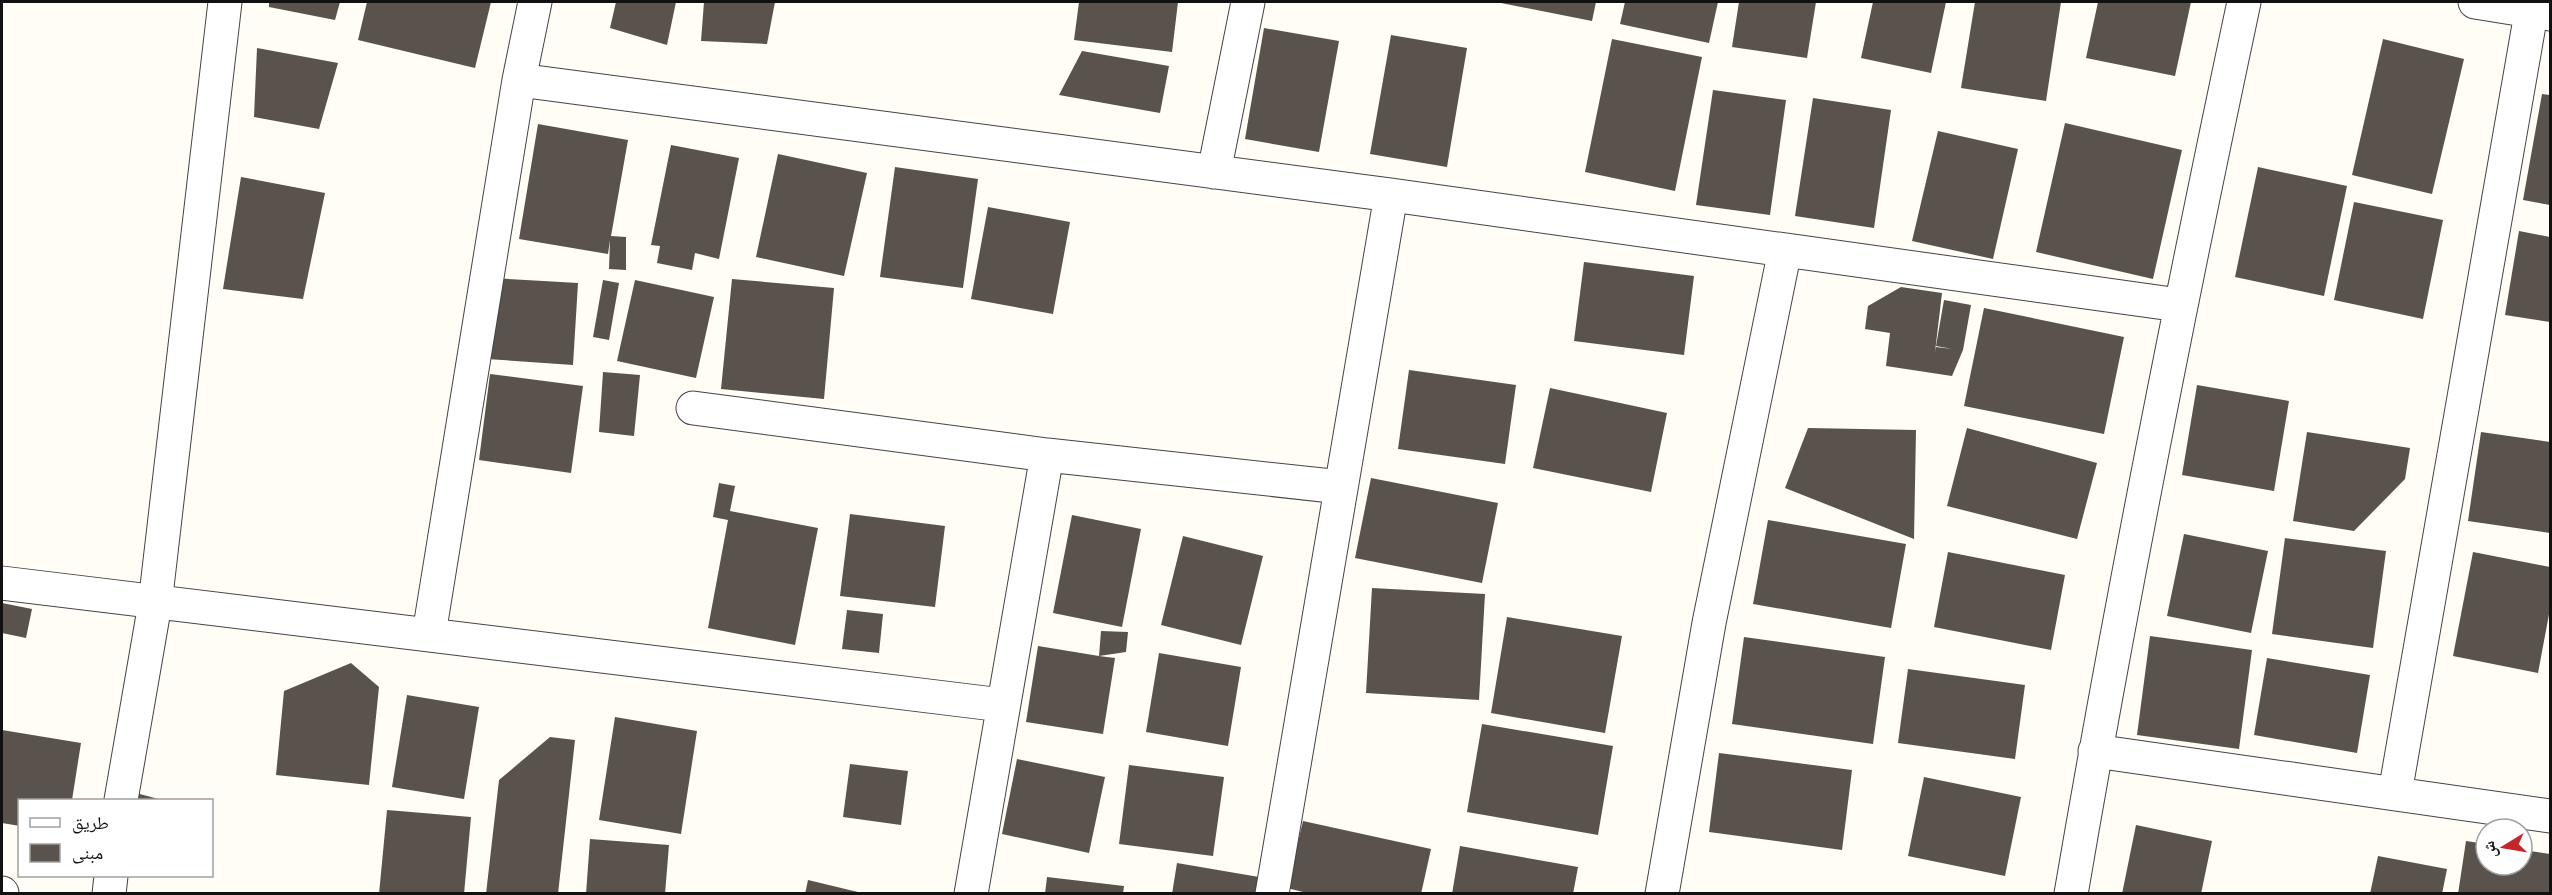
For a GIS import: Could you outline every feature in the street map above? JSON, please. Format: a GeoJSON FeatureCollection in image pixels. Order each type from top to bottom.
{"type":"FeatureCollection","features":[{"type":"Feature","properties":{"kind":"street"},"geometry":{"type":"LineString","coordinates":[[121,799],[155,604],[225,2]]}},
{"type":"Feature","properties":{"kind":"street"},"geometry":{"type":"LineString","coordinates":[[429,634],[519,80],[535,2]]}},
{"type":"Feature","properties":{"kind":"street"},"geometry":{"type":"LineString","coordinates":[[1214,172],[1248,2]]}},
{"type":"Feature","properties":{"kind":"street"},"geometry":{"type":"LineString","coordinates":[[2071,894],[2179,304],[2244,2]]}},
{"type":"Feature","properties":{"kind":"street"},"geometry":{"type":"LineString","coordinates":[[2394,793],[2538,9],[2475,2]]}},
{"type":"Feature","properties":{"kind":"street"},"geometry":{"type":"LineString","coordinates":[[519,80],[1391,195],[2179,304]]}},
{"type":"Feature","properties":{"kind":"street"},"geometry":{"type":"LineString","coordinates":[[1272,894],[1391,195]]}},
{"type":"Feature","properties":{"kind":"street"},"geometry":{"type":"LineString","coordinates":[[1662,894],[1709,623],[1785,250]]}},
{"type":"Feature","properties":{"kind":"street"},"geometry":{"type":"LineString","coordinates":[[693,408],[1047,455],[1341,487]]}},
{"type":"Feature","properties":{"kind":"street"},"geometry":{"type":"LineString","coordinates":[[971,894],[1047,455]]}},
{"type":"Feature","properties":{"kind":"street"},"geometry":{"type":"LineString","coordinates":[[2,583],[155,604],[429,634],[1002,705]]}},
{"type":"Feature","properties":{"kind":"street"},"geometry":{"type":"LineString","coordinates":[[2096,751],[2550,816]]}},
{"type":"Feature","properties":{"kind":"street"},"geometry":{"type":"LineString","coordinates":[[109,894],[111,877]]}},
{"type":"Feature","properties":{"kind":"building"},"geometry":{"type":"Polygon","coordinates":[[[269,2],[340,2],[335,20],[269,7],[269,2]]]}},
{"type":"Feature","properties":{"kind":"building"},"geometry":{"type":"Polygon","coordinates":[[[367,2],[491,2],[475,68],[358,40],[367,2]]]}},
{"type":"Feature","properties":{"kind":"building"},"geometry":{"type":"Polygon","coordinates":[[[616,2],[676,2],[667,45],[610,28],[616,2]]]}},
{"type":"Feature","properties":{"kind":"building"},"geometry":{"type":"Polygon","coordinates":[[[704,2],[775,2],[767,44],[701,41],[704,2]]]}},
{"type":"Feature","properties":{"kind":"building"},"geometry":{"type":"Polygon","coordinates":[[[1079,2],[1178,2],[1172,52],[1074,40],[1079,2]]]}},
{"type":"Feature","properties":{"kind":"building"},"geometry":{"type":"Polygon","coordinates":[[[1501,2],[1596,2],[1592,21],[1501,2]]]}},
{"type":"Feature","properties":{"kind":"building"},"geometry":{"type":"Polygon","coordinates":[[[1625,2],[1718,2],[1709,43],[1620,24],[1625,2]]]}},
{"type":"Feature","properties":{"kind":"building"},"geometry":{"type":"Polygon","coordinates":[[[1739,2],[1816,2],[1807,58],[1732,47],[1739,2]]]}},
{"type":"Feature","properties":{"kind":"building"},"geometry":{"type":"Polygon","coordinates":[[[1873,2],[1946,2],[1931,73],[1861,58],[1873,2]]]}},
{"type":"Feature","properties":{"kind":"building"},"geometry":{"type":"Polygon","coordinates":[[[1975,2],[2061,2],[2046,101],[1961,88],[1975,2]]]}},
{"type":"Feature","properties":{"kind":"building"},"geometry":{"type":"Polygon","coordinates":[[[2098,2],[2191,2],[2175,76],[2086,58],[2098,2]]]}},
{"type":"Feature","properties":{"kind":"building"},"geometry":{"type":"Polygon","coordinates":[[[1264,28],[1339,41],[1319,152],[1245,139],[1264,28]]]}},
{"type":"Feature","properties":{"kind":"building"},"geometry":{"type":"Polygon","coordinates":[[[1391,35],[1467,48],[1447,167],[1370,154],[1391,35]]]}},
{"type":"Feature","properties":{"kind":"building"},"geometry":{"type":"Polygon","coordinates":[[[1612,39],[1702,57],[1675,191],[1585,172],[1612,39]]]}},
{"type":"Feature","properties":{"kind":"building"},"geometry":{"type":"Polygon","coordinates":[[[2383,39],[2464,59],[2432,194],[2352,175],[2383,39]]]}},
{"type":"Feature","properties":{"kind":"building"},"geometry":{"type":"Polygon","coordinates":[[[257,48],[338,63],[319,129],[254,117],[257,48]]]}},
{"type":"Feature","properties":{"kind":"building"},"geometry":{"type":"Polygon","coordinates":[[[1082,51],[1169,66],[1160,113],[1059,95],[1082,51]]]}},
{"type":"Feature","properties":{"kind":"building"},"geometry":{"type":"Polygon","coordinates":[[[1713,90],[1786,100],[1770,215],[1696,205],[1713,90]]]}},
{"type":"Feature","properties":{"kind":"building"},"geometry":{"type":"Polygon","coordinates":[[[2542,94],[2550,95],[2550,205],[2523,200],[2542,94]]]}},
{"type":"Feature","properties":{"kind":"building"},"geometry":{"type":"Polygon","coordinates":[[[1813,98],[1891,110],[1874,228],[1795,216],[1813,98]]]}},
{"type":"Feature","properties":{"kind":"building"},"geometry":{"type":"Polygon","coordinates":[[[2065,123],[2182,150],[2153,279],[2036,252],[2065,123]]]}},
{"type":"Feature","properties":{"kind":"building"},"geometry":{"type":"Polygon","coordinates":[[[538,124],[628,140],[611,236],[626,237],[626,270],[609,269],[610,240],[608,254],[519,239],[538,124]]]}},
{"type":"Feature","properties":{"kind":"building"},"geometry":{"type":"Polygon","coordinates":[[[1938,131],[2018,149],[1993,259],[1912,241],[1938,131]]]}},
{"type":"Feature","properties":{"kind":"building"},"geometry":{"type":"Polygon","coordinates":[[[671,145],[739,158],[719,259],[695,253],[692,270],[657,263],[660,246],[651,245],[671,145]]]}},
{"type":"Feature","properties":{"kind":"building"},"geometry":{"type":"Polygon","coordinates":[[[778,154],[867,173],[844,276],[756,257],[778,154]]]}},
{"type":"Feature","properties":{"kind":"building"},"geometry":{"type":"Polygon","coordinates":[[[895,167],[978,179],[963,288],[880,277],[895,167]]]}},
{"type":"Feature","properties":{"kind":"building"},"geometry":{"type":"Polygon","coordinates":[[[2258,167],[2347,186],[2324,296],[2235,277],[2258,167]]]}},
{"type":"Feature","properties":{"kind":"building"},"geometry":{"type":"Polygon","coordinates":[[[241,177],[325,193],[303,299],[223,289],[241,177]]]}},
{"type":"Feature","properties":{"kind":"building"},"geometry":{"type":"Polygon","coordinates":[[[2354,202],[2443,220],[2423,319],[2334,300],[2354,202]]]}},
{"type":"Feature","properties":{"kind":"building"},"geometry":{"type":"Polygon","coordinates":[[[988,207],[1070,222],[1053,314],[971,299],[988,207]]]}},
{"type":"Feature","properties":{"kind":"building"},"geometry":{"type":"Polygon","coordinates":[[[2519,231],[2550,237],[2550,322],[2505,315],[2519,231]]]}},
{"type":"Feature","properties":{"kind":"building"},"geometry":{"type":"Polygon","coordinates":[[[1584,262],[1694,276],[1684,355],[1574,341],[1584,262]]]}},
{"type":"Feature","properties":{"kind":"building"},"geometry":{"type":"Polygon","coordinates":[[[493,278],[578,283],[573,365],[487,359],[493,278]]]}},
{"type":"Feature","properties":{"kind":"building"},"geometry":{"type":"Polygon","coordinates":[[[732,279],[834,288],[824,399],[721,389],[732,279]]]}},
{"type":"Feature","properties":{"kind":"building"},"geometry":{"type":"Polygon","coordinates":[[[603,280],[619,283],[609,340],[593,337],[603,280]]]}},
{"type":"Feature","properties":{"kind":"building"},"geometry":{"type":"Polygon","coordinates":[[[635,280],[714,297],[696,378],[617,361],[635,280]]]}},
{"type":"Feature","properties":{"kind":"building"},"geometry":{"type":"Polygon","coordinates":[[[1901,287],[1942,293],[1935,352],[1936,347],[1952,349],[1936,346],[1944,300],[1971,305],[1963,350],[1952,376],[1886,366],[1890,333],[1865,329],[1868,306],[1901,287]]]}},
{"type":"Feature","properties":{"kind":"building"},"geometry":{"type":"Polygon","coordinates":[[[1984,308],[2124,337],[2104,434],[1964,406],[1984,308]]]}},
{"type":"Feature","properties":{"kind":"building"},"geometry":{"type":"Polygon","coordinates":[[[1409,370],[1516,385],[1505,464],[1398,449],[1409,370]]]}},
{"type":"Feature","properties":{"kind":"building"},"geometry":{"type":"Polygon","coordinates":[[[603,372],[640,375],[634,436],[599,432],[603,372]]]}},
{"type":"Feature","properties":{"kind":"building"},"geometry":{"type":"Polygon","coordinates":[[[490,374],[583,386],[571,473],[479,460],[490,374]]]}},
{"type":"Feature","properties":{"kind":"building"},"geometry":{"type":"Polygon","coordinates":[[[2197,385],[2289,401],[2274,491],[2182,475],[2197,385]]]}},
{"type":"Feature","properties":{"kind":"building"},"geometry":{"type":"Polygon","coordinates":[[[1550,388],[1667,413],[1651,492],[1533,468],[1550,388]]]}},
{"type":"Feature","properties":{"kind":"building"},"geometry":{"type":"Polygon","coordinates":[[[1808,428],[1916,430],[1914,539],[1785,488],[1808,428]]]}},
{"type":"Feature","properties":{"kind":"building"},"geometry":{"type":"Polygon","coordinates":[[[1967,428],[2097,463],[2077,539],[1947,506],[1967,428]]]}},
{"type":"Feature","properties":{"kind":"building"},"geometry":{"type":"Polygon","coordinates":[[[2307,432],[2410,448],[2405,479],[2354,531],[2293,521],[2307,432]]]}},
{"type":"Feature","properties":{"kind":"building"},"geometry":{"type":"Polygon","coordinates":[[[2481,432],[2550,442],[2550,533],[2468,521],[2481,432]]]}},
{"type":"Feature","properties":{"kind":"building"},"geometry":{"type":"Polygon","coordinates":[[[1371,478],[1498,503],[1482,583],[1355,558],[1371,478]]]}},
{"type":"Feature","properties":{"kind":"building"},"geometry":{"type":"Polygon","coordinates":[[[719,483],[735,486],[730,511],[818,528],[795,645],[708,628],[728,520],[713,517],[719,483]]]}},
{"type":"Feature","properties":{"kind":"building"},"geometry":{"type":"Polygon","coordinates":[[[850,514],[945,526],[935,607],[840,596],[850,514]]]}},
{"type":"Feature","properties":{"kind":"building"},"geometry":{"type":"Polygon","coordinates":[[[1072,515],[1141,529],[1122,627],[1053,613],[1072,515]]]}},
{"type":"Feature","properties":{"kind":"building"},"geometry":{"type":"Polygon","coordinates":[[[1768,520],[1906,544],[1891,628],[1753,604],[1768,520]]]}},
{"type":"Feature","properties":{"kind":"building"},"geometry":{"type":"Polygon","coordinates":[[[2184,534],[2268,551],[2251,633],[2167,616],[2184,534]]]}},
{"type":"Feature","properties":{"kind":"building"},"geometry":{"type":"Polygon","coordinates":[[[1183,536],[1263,556],[1241,645],[1161,625],[1183,536]]]}},
{"type":"Feature","properties":{"kind":"building"},"geometry":{"type":"Polygon","coordinates":[[[2285,538],[2386,551],[2373,648],[2272,634],[2285,538]]]}},
{"type":"Feature","properties":{"kind":"building"},"geometry":{"type":"Polygon","coordinates":[[[1948,552],[2065,575],[2051,650],[1934,627],[1948,552]]]}},
{"type":"Feature","properties":{"kind":"building"},"geometry":{"type":"Polygon","coordinates":[[[2473,552],[2550,567],[2550,609],[2538,673],[2453,656],[2473,552]]]}},
{"type":"Feature","properties":{"kind":"building"},"geometry":{"type":"Polygon","coordinates":[[[1372,588],[1485,594],[1479,700],[1366,693],[1372,588]]]}},
{"type":"Feature","properties":{"kind":"building"},"geometry":{"type":"Polygon","coordinates":[[[2,603],[32,609],[26,638],[2,633],[2,603]]]}},
{"type":"Feature","properties":{"kind":"building"},"geometry":{"type":"Polygon","coordinates":[[[847,610],[883,614],[879,653],[842,649],[847,610]]]}},
{"type":"Feature","properties":{"kind":"building"},"geometry":{"type":"Polygon","coordinates":[[[1507,617],[1622,636],[1605,733],[1491,713],[1507,617]]]}},
{"type":"Feature","properties":{"kind":"building"},"geometry":{"type":"Polygon","coordinates":[[[1101,631],[1128,632],[1126,652],[1099,656],[1101,631]]]}},
{"type":"Feature","properties":{"kind":"building"},"geometry":{"type":"Polygon","coordinates":[[[2150,636],[2252,650],[2239,749],[2137,735],[2150,636]]]}},
{"type":"Feature","properties":{"kind":"building"},"geometry":{"type":"Polygon","coordinates":[[[1744,637],[1885,657],[1873,744],[1732,724],[1744,637]]]}},
{"type":"Feature","properties":{"kind":"building"},"geometry":{"type":"Polygon","coordinates":[[[1038,646],[1115,658],[1103,734],[1026,722],[1038,646]]]}},
{"type":"Feature","properties":{"kind":"building"},"geometry":{"type":"Polygon","coordinates":[[[1159,653],[1241,667],[1228,746],[1146,732],[1159,653]]]}},
{"type":"Feature","properties":{"kind":"building"},"geometry":{"type":"Polygon","coordinates":[[[2267,658],[2370,675],[2357,753],[2254,735],[2267,658]]]}},
{"type":"Feature","properties":{"kind":"building"},"geometry":{"type":"Polygon","coordinates":[[[351,663],[379,687],[369,785],[276,775],[284,691],[351,663]]]}},
{"type":"Feature","properties":{"kind":"building"},"geometry":{"type":"Polygon","coordinates":[[[1908,669],[2025,685],[2015,759],[1898,743],[1908,669]]]}},
{"type":"Feature","properties":{"kind":"building"},"geometry":{"type":"Polygon","coordinates":[[[407,695],[479,707],[464,799],[392,787],[407,695]]]}},
{"type":"Feature","properties":{"kind":"building"},"geometry":{"type":"Polygon","coordinates":[[[615,717],[697,731],[681,834],[599,820],[615,717]]]}},
{"type":"Feature","properties":{"kind":"building"},"geometry":{"type":"Polygon","coordinates":[[[1482,724],[1613,746],[1598,835],[1467,812],[1482,724]]]}},
{"type":"Feature","properties":{"kind":"building"},"geometry":{"type":"Polygon","coordinates":[[[2,730],[81,743],[72,799],[18,799],[18,826],[2,823],[2,730]]]}},
{"type":"Feature","properties":{"kind":"building"},"geometry":{"type":"Polygon","coordinates":[[[550,737],[575,740],[558,894],[486,894],[499,780],[550,737]]]}},
{"type":"Feature","properties":{"kind":"building"},"geometry":{"type":"Polygon","coordinates":[[[1719,753],[1852,770],[1842,850],[1709,832],[1719,753]]]}},
{"type":"Feature","properties":{"kind":"building"},"geometry":{"type":"Polygon","coordinates":[[[1017,759],[1105,777],[1089,853],[1002,834],[1017,759]]]}},
{"type":"Feature","properties":{"kind":"building"},"geometry":{"type":"Polygon","coordinates":[[[850,764],[908,771],[901,825],[843,817],[850,764]]]}},
{"type":"Feature","properties":{"kind":"building"},"geometry":{"type":"Polygon","coordinates":[[[1129,765],[1224,777],[1213,856],[1119,844],[1129,765]]]}},
{"type":"Feature","properties":{"kind":"building"},"geometry":{"type":"Polygon","coordinates":[[[1924,777],[2021,797],[2005,876],[1908,856],[1924,777]]]}},
{"type":"Feature","properties":{"kind":"building"},"geometry":{"type":"Polygon","coordinates":[[[136,793],[158,799],[139,799],[136,793]]]}},
{"type":"Feature","properties":{"kind":"building"},"geometry":{"type":"Polygon","coordinates":[[[387,810],[471,817],[464,894],[379,894],[387,810]]]}},
{"type":"Feature","properties":{"kind":"building"},"geometry":{"type":"Polygon","coordinates":[[[1303,821],[1431,849],[1421,894],[1311,894],[1287,888],[1303,821]]]}},
{"type":"Feature","properties":{"kind":"building"},"geometry":{"type":"Polygon","coordinates":[[[2136,825],[2212,841],[2201,894],[2122,894],[2136,825]]]}},
{"type":"Feature","properties":{"kind":"building"},"geometry":{"type":"Polygon","coordinates":[[[590,839],[669,845],[665,894],[586,894],[590,839]]]}},
{"type":"Feature","properties":{"kind":"building"},"geometry":{"type":"Polygon","coordinates":[[[2466,841],[2474,842],[2474,877],[2534,877],[2534,852],[2550,854],[2550,894],[2458,894],[2466,841]]]}},
{"type":"Feature","properties":{"kind":"building"},"geometry":{"type":"Polygon","coordinates":[[[1460,846],[1578,867],[1573,894],[1452,894],[1460,846]]]}},
{"type":"Feature","properties":{"kind":"building"},"geometry":{"type":"Polygon","coordinates":[[[2378,856],[2447,869],[2442,894],[2370,894],[2378,856]]]}},
{"type":"Feature","properties":{"kind":"building"},"geometry":{"type":"Polygon","coordinates":[[[1177,863],[1259,877],[1257,894],[1172,894],[1177,863]]]}},
{"type":"Feature","properties":{"kind":"building"},"geometry":{"type":"Polygon","coordinates":[[[1047,877],[1124,886],[1123,894],[1045,894],[1047,877]]]}},
{"type":"Feature","properties":{"kind":"building"},"geometry":{"type":"Polygon","coordinates":[[[808,880],[862,893],[862,894],[805,894],[808,880]]]}}]}
